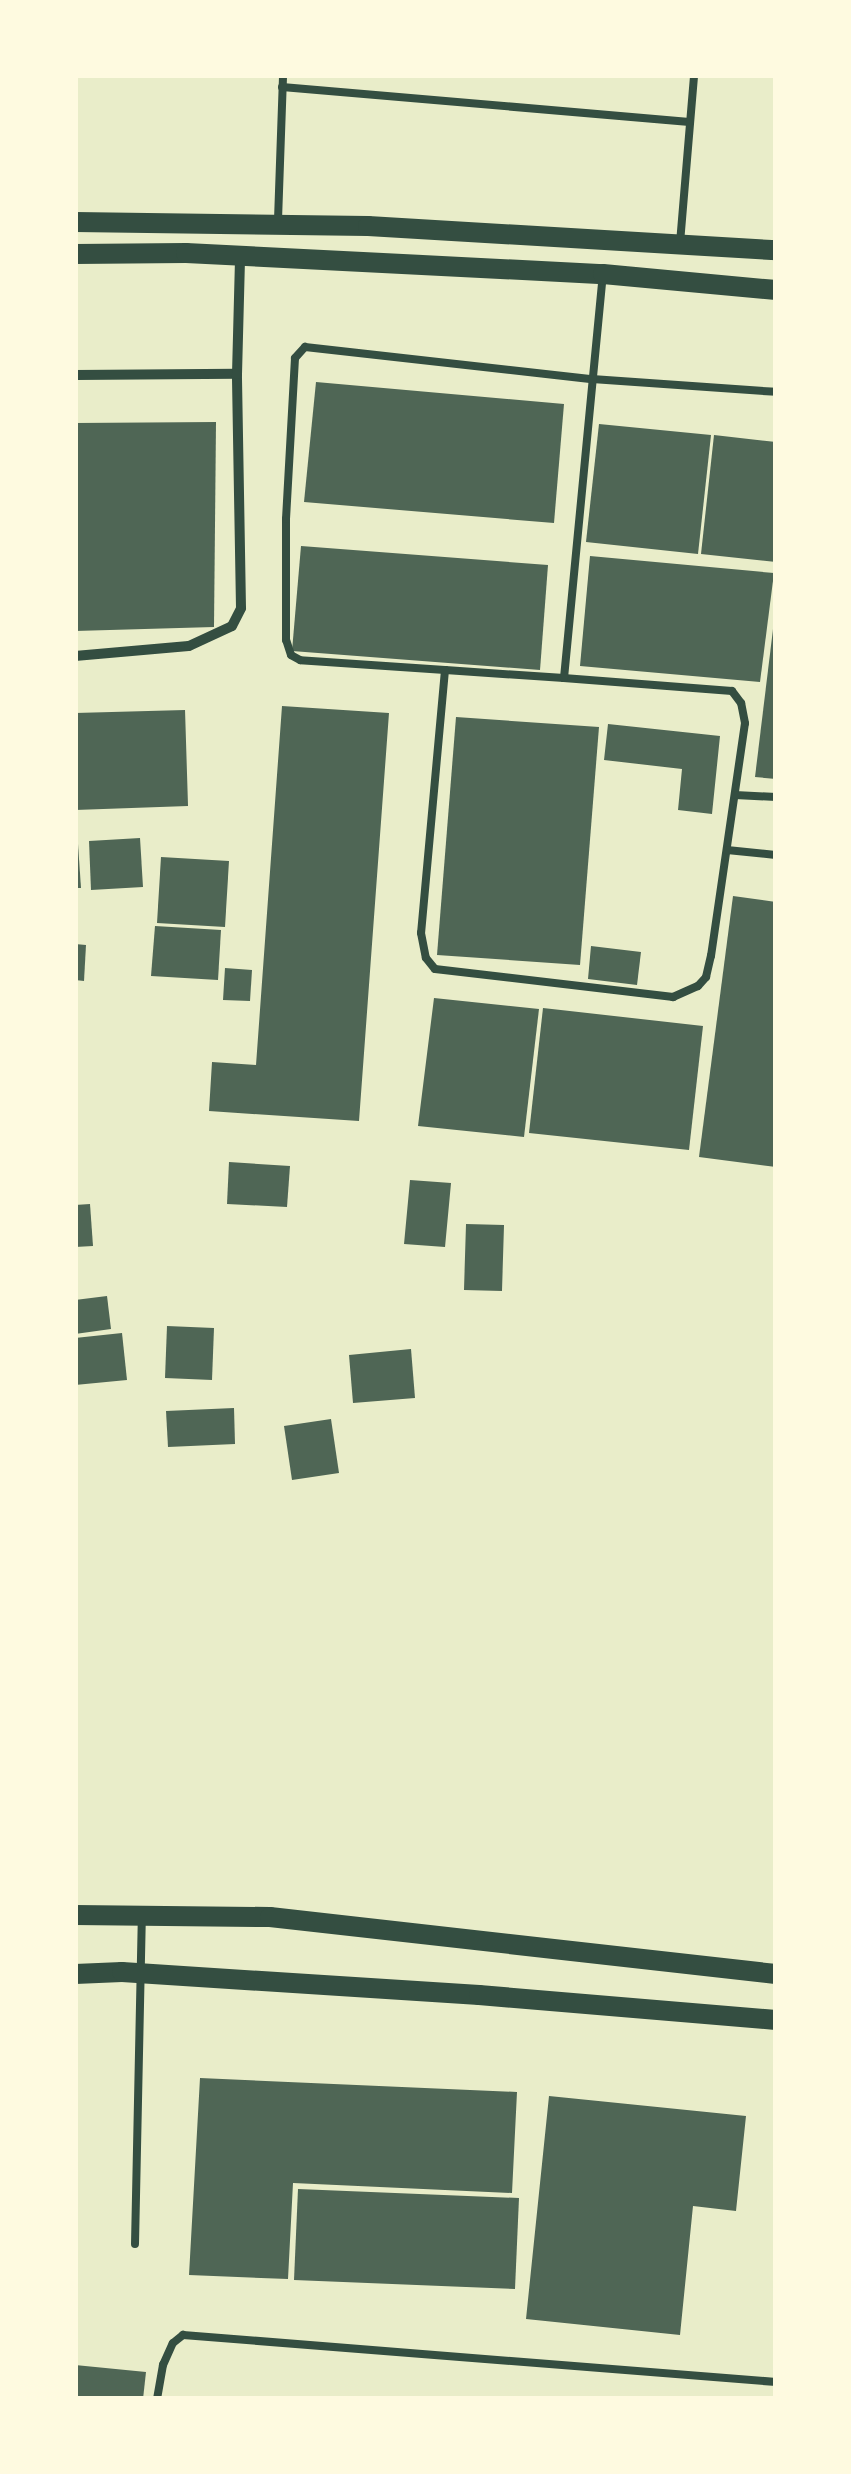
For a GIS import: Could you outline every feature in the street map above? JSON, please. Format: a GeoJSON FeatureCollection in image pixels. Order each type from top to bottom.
{"type":"FeatureCollection","features":[{"type":"Feature","properties":{"kind":"main road"},"geometry":{"type":"LineString","coordinates":[[75,222],[278,224],[776,250]]}},
{"type":"Feature","properties":{"kind":"main road"},"geometry":{"type":"LineString","coordinates":[[75,254],[240,256],[603,274],[776,290]]}},
{"type":"Feature","properties":{"kind":"main road"},"geometry":{"type":"LineString","coordinates":[[75,1915],[270,1918],[776,1974]]}},
{"type":"Feature","properties":{"kind":"main road"},"geometry":{"type":"LineString","coordinates":[[75,1974],[141,1973],[776,2020]]}},
{"type":"Feature","properties":{"kind":"street"},"geometry":{"type":"LineString","coordinates":[[75,656],[189,646],[232,626],[242,608],[236,374],[240,256]]}},
{"type":"Feature","properties":{"kind":"street"},"geometry":{"type":"LineString","coordinates":[[75,375],[236,374]]}},
{"type":"Feature","properties":{"kind":"lane"},"geometry":{"type":"LineString","coordinates":[[278,224],[283,75]]}},
{"type":"Feature","properties":{"kind":"lane"},"geometry":{"type":"LineString","coordinates":[[680,243],[694,75]]}},
{"type":"Feature","properties":{"kind":"lane"},"geometry":{"type":"LineString","coordinates":[[282,87],[690,122]]}},
{"type":"Feature","properties":{"kind":"lane"},"geometry":{"type":"LineString","coordinates":[[564,678],[603,274]]}},
{"type":"Feature","properties":{"kind":"lane"},"geometry":{"type":"LineString","coordinates":[[445,670],[422,933],[426,958],[435,969],[673,997],[688,992],[706,977],[735,794],[744,722],[741,703],[732,691],[564,678],[300,660],[288,648],[286,519],[295,358],[305,346],[592,378],[776,392]]}},
{"type":"Feature","properties":{"kind":"lane"},"geometry":{"type":"LineString","coordinates":[[735,794],[776,797]]}},
{"type":"Feature","properties":{"kind":"lane"},"geometry":{"type":"LineString","coordinates":[[727,850],[776,856]]}},
{"type":"Feature","properties":{"kind":"lane"},"geometry":{"type":"LineString","coordinates":[[135,2244],[142,1914]]}},
{"type":"Feature","properties":{"kind":"lane"},"geometry":{"type":"LineString","coordinates":[[157,2399],[168,2354],[183,2335],[776,2382]]}},
{"type":"Feature","properties":{"kind":"building"},"geometry":{"type":"Polygon","coordinates":[[[316,382],[564,404],[554,523],[304,502],[316,382]]]}},
{"type":"Feature","properties":{"kind":"building"},"geometry":{"type":"Polygon","coordinates":[[[216,422],[214,627],[75,631],[75,423],[216,422]]]}},
{"type":"Feature","properties":{"kind":"building"},"geometry":{"type":"Polygon","coordinates":[[[599,424],[711,435],[698,554],[586,542],[599,424]]]}},
{"type":"Feature","properties":{"kind":"building"},"geometry":{"type":"Polygon","coordinates":[[[714,435],[776,442],[776,562],[701,554],[714,435]]]}},
{"type":"Feature","properties":{"kind":"building"},"geometry":{"type":"Polygon","coordinates":[[[301,546],[548,565],[540,670],[292,651],[301,546]]]}},
{"type":"Feature","properties":{"kind":"building"},"geometry":{"type":"Polygon","coordinates":[[[590,556],[774,573],[760,682],[580,666],[590,556]]]}},
{"type":"Feature","properties":{"kind":"building"},"geometry":{"type":"Polygon","coordinates":[[[776,621],[776,779],[755,777],[776,621]]]}},
{"type":"Feature","properties":{"kind":"building"},"geometry":{"type":"Polygon","coordinates":[[[282,706],[389,713],[359,1121],[209,1111],[212,1062],[256,1065],[282,706]]]}},
{"type":"Feature","properties":{"kind":"building"},"geometry":{"type":"Polygon","coordinates":[[[185,710],[188,806],[75,810],[75,713],[185,710]]]}},
{"type":"Feature","properties":{"kind":"building"},"geometry":{"type":"Polygon","coordinates":[[[456,717],[599,727],[580,965],[437,955],[456,717]]]}},
{"type":"Feature","properties":{"kind":"building"},"geometry":{"type":"Polygon","coordinates":[[[608,724],[720,736],[712,814],[678,810],[682,769],[604,760],[608,724]]]}},
{"type":"Feature","properties":{"kind":"building"},"geometry":{"type":"Polygon","coordinates":[[[140,838],[143,887],[91,890],[89,841],[140,838]]]}},
{"type":"Feature","properties":{"kind":"building"},"geometry":{"type":"Polygon","coordinates":[[[78,844],[81,888],[75,888],[78,844]]]}},
{"type":"Feature","properties":{"kind":"building"},"geometry":{"type":"Polygon","coordinates":[[[161,857],[229,861],[225,927],[157,923],[161,857]]]}},
{"type":"Feature","properties":{"kind":"building"},"geometry":{"type":"Polygon","coordinates":[[[733,896],[776,902],[776,1167],[699,1157],[733,896]]]}},
{"type":"Feature","properties":{"kind":"building"},"geometry":{"type":"Polygon","coordinates":[[[155,926],[221,930],[218,980],[151,976],[155,926]]]}},
{"type":"Feature","properties":{"kind":"building"},"geometry":{"type":"Polygon","coordinates":[[[75,944],[86,945],[84,981],[75,980],[75,944]]]}},
{"type":"Feature","properties":{"kind":"building"},"geometry":{"type":"Polygon","coordinates":[[[591,946],[641,952],[637,985],[588,979],[591,946]]]}},
{"type":"Feature","properties":{"kind":"building"},"geometry":{"type":"Polygon","coordinates":[[[225,968],[252,970],[250,1001],[223,1000],[225,968]]]}},
{"type":"Feature","properties":{"kind":"building"},"geometry":{"type":"Polygon","coordinates":[[[434,998],[539,1009],[524,1137],[418,1126],[434,998]]]}},
{"type":"Feature","properties":{"kind":"building"},"geometry":{"type":"Polygon","coordinates":[[[543,1008],[703,1026],[689,1150],[529,1133],[543,1008]]]}},
{"type":"Feature","properties":{"kind":"building"},"geometry":{"type":"Polygon","coordinates":[[[229,1162],[290,1166],[287,1207],[227,1204],[229,1162]]]}},
{"type":"Feature","properties":{"kind":"building"},"geometry":{"type":"Polygon","coordinates":[[[410,1180],[451,1183],[445,1247],[404,1244],[410,1180]]]}},
{"type":"Feature","properties":{"kind":"building"},"geometry":{"type":"Polygon","coordinates":[[[90,1204],[93,1246],[75,1247],[75,1205],[90,1204]]]}},
{"type":"Feature","properties":{"kind":"building"},"geometry":{"type":"Polygon","coordinates":[[[466,1224],[504,1225],[502,1291],[464,1290],[466,1224]]]}},
{"type":"Feature","properties":{"kind":"building"},"geometry":{"type":"Polygon","coordinates":[[[107,1296],[111,1329],[75,1334],[75,1300],[107,1296]]]}},
{"type":"Feature","properties":{"kind":"building"},"geometry":{"type":"Polygon","coordinates":[[[167,1326],[214,1328],[212,1380],[165,1378],[167,1326]]]}},
{"type":"Feature","properties":{"kind":"building"},"geometry":{"type":"Polygon","coordinates":[[[122,1333],[127,1380],[75,1385],[75,1338],[122,1333]]]}},
{"type":"Feature","properties":{"kind":"building"},"geometry":{"type":"Polygon","coordinates":[[[411,1349],[415,1398],[353,1403],[349,1355],[411,1349]]]}},
{"type":"Feature","properties":{"kind":"building"},"geometry":{"type":"Polygon","coordinates":[[[234,1408],[235,1444],[168,1447],[166,1411],[234,1408]]]}},
{"type":"Feature","properties":{"kind":"building"},"geometry":{"type":"Polygon","coordinates":[[[331,1419],[339,1473],[292,1480],[284,1426],[331,1419]]]}},
{"type":"Feature","properties":{"kind":"building"},"geometry":{"type":"Polygon","coordinates":[[[200,2078],[517,2092],[512,2193],[293,2183],[288,2279],[189,2275],[200,2078]]]}},
{"type":"Feature","properties":{"kind":"building"},"geometry":{"type":"Polygon","coordinates":[[[549,2096],[746,2116],[736,2211],[693,2206],[680,2335],[526,2319],[549,2096]]]}},
{"type":"Feature","properties":{"kind":"building"},"geometry":{"type":"Polygon","coordinates":[[[298,2189],[519,2198],[515,2289],[294,2280],[298,2189]]]}},
{"type":"Feature","properties":{"kind":"building"},"geometry":{"type":"Polygon","coordinates":[[[75,2365],[146,2372],[143,2399],[75,2399],[75,2365]]]}}]}
